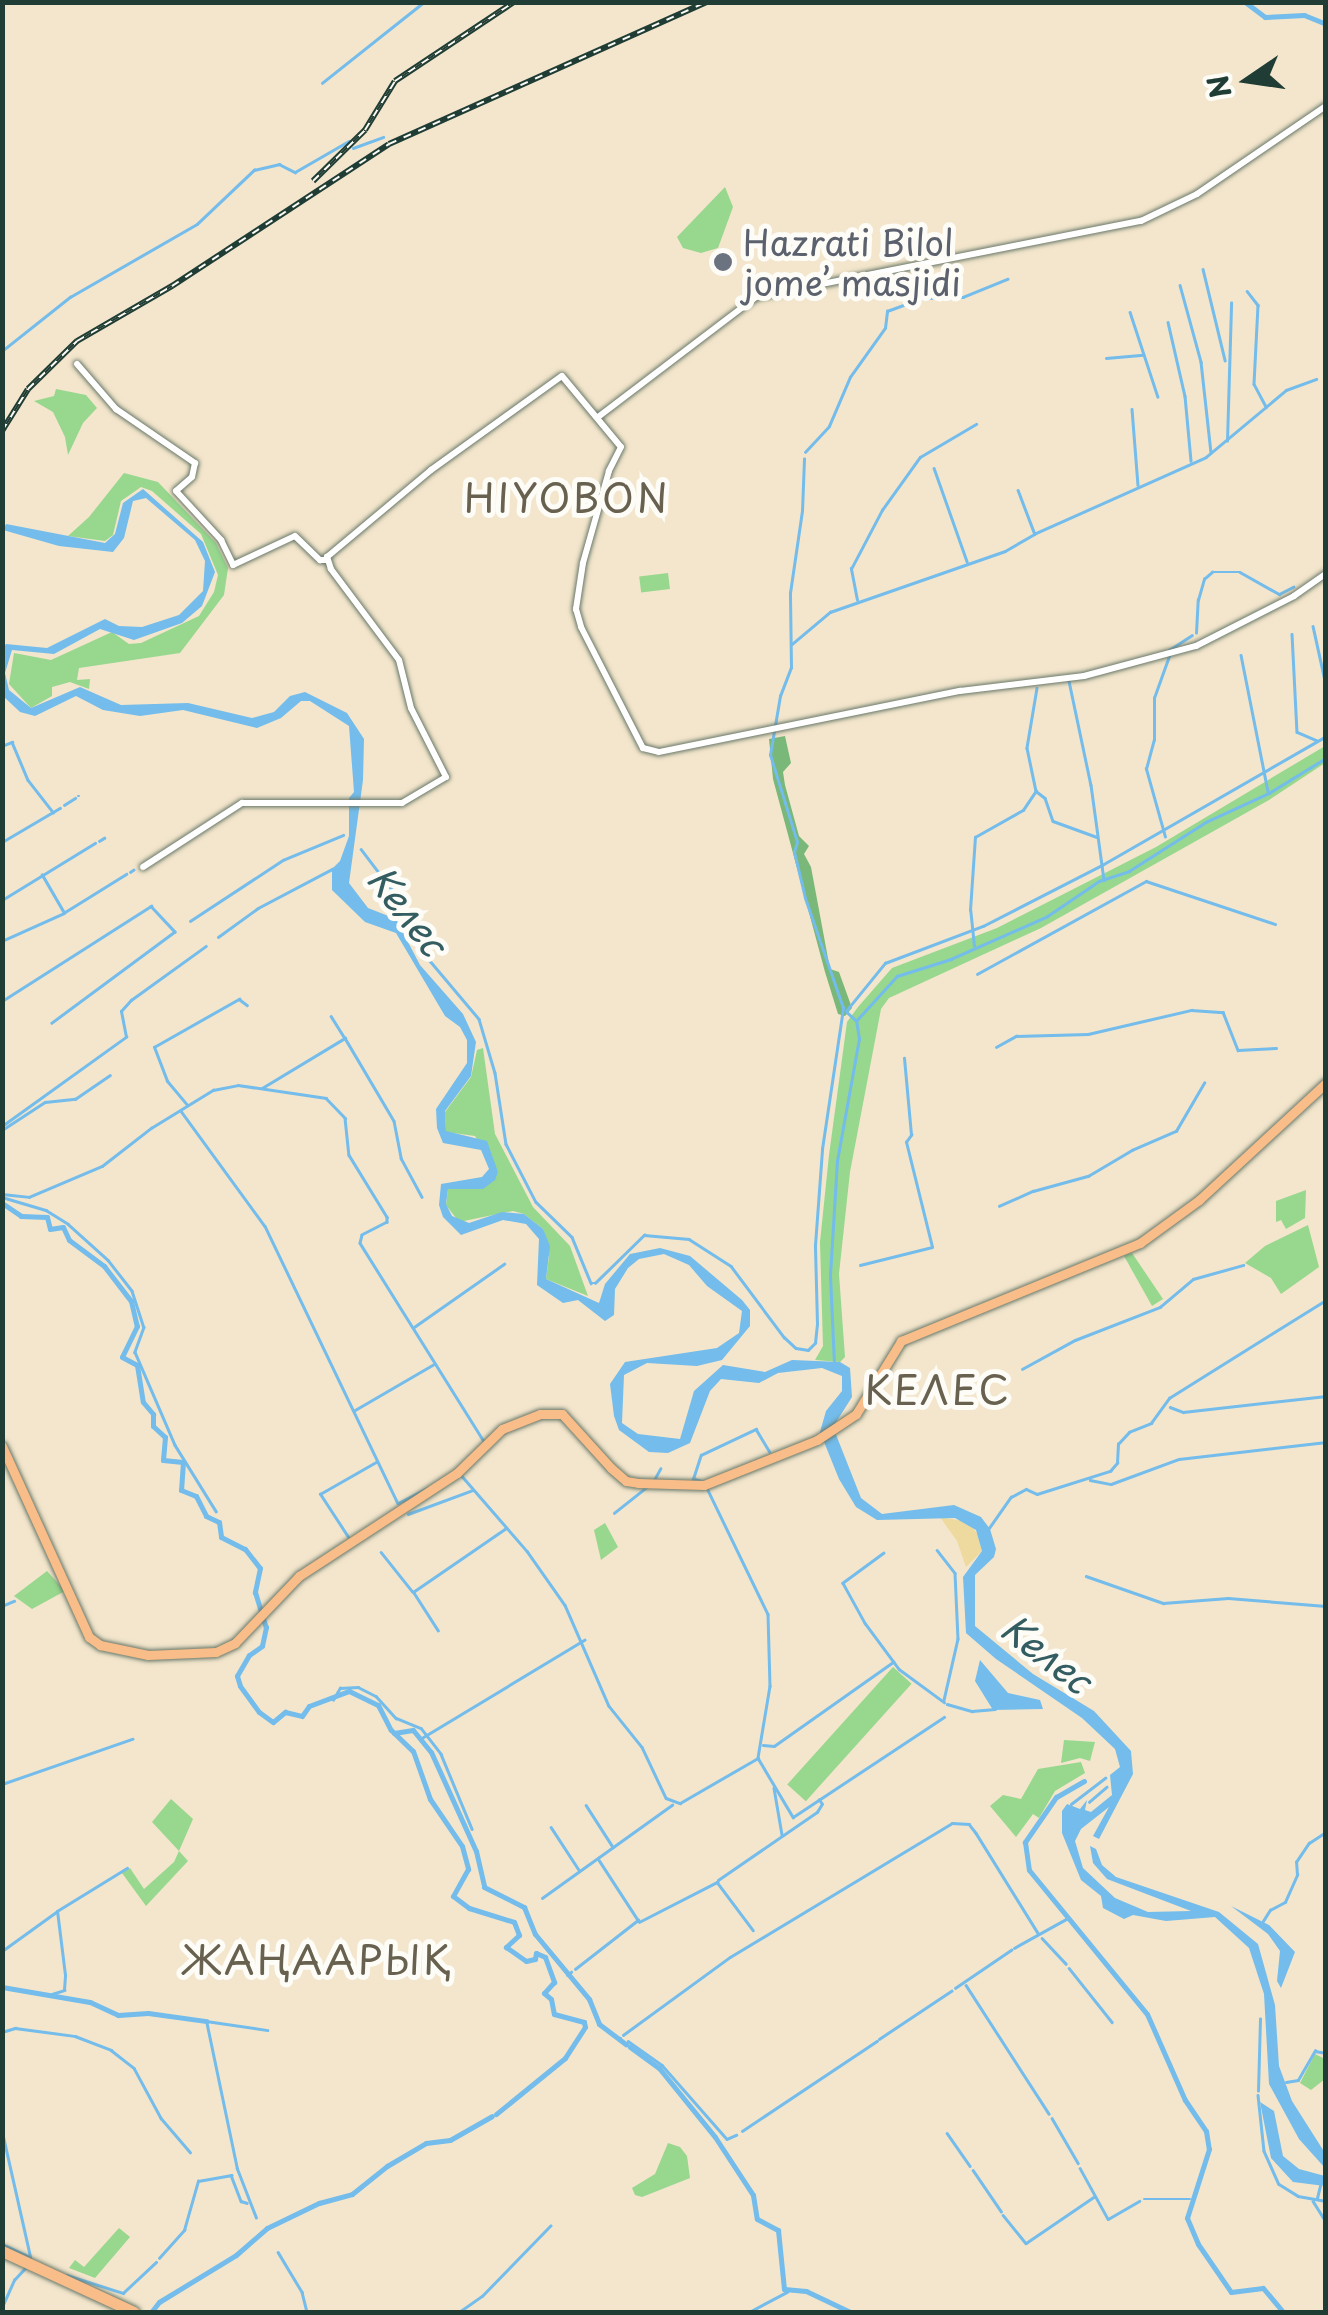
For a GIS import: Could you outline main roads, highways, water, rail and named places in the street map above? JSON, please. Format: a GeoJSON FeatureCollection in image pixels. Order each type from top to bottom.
{"type":"FeatureCollection","features":[{"type":"Feature","properties":{"kind":"highway"},"geometry":{"type":"LineString","coordinates":[[2,2251],[134,2312]]}},
{"type":"Feature","properties":{"kind":"main road"},"geometry":{"type":"LineString","coordinates":[[2,1446],[89,1636],[100,1645],[148,1655],[216,1652],[235,1643],[298,1576],[458,1472],[502,1430],[548,1412],[562,1414],[620,1476],[638,1484],[704,1485],[817,1440],[842,1427],[864,1404],[885,1362],[901,1341],[1140,1243],[1200,1200],[1326,1083]]}},
{"type":"Feature","properties":{"kind":"water","name":"Келес"},"geometry":{"type":"Polygon","coordinates":[[[143,489],[203,542],[215,572],[202,606],[182,623],[134,640],[100,629],[54,654],[12,650],[5,673],[9,690],[31,708],[80,687],[121,705],[188,703],[252,718],[274,712],[290,696],[305,692],[347,713],[364,739],[363,780],[349,883],[368,908],[396,919],[420,965],[463,1014],[476,1042],[471,1076],[445,1111],[446,1131],[487,1141],[498,1172],[495,1180],[483,1189],[448,1189],[446,1204],[452,1216],[469,1223],[502,1212],[524,1214],[543,1229],[550,1246],[546,1279],[599,1303],[605,1284],[630,1254],[660,1248],[690,1256],[742,1300],[750,1310],[750,1326],[722,1360],[697,1366],[647,1363],[624,1375],[622,1423],[638,1434],[680,1439],[694,1391],[723,1365],[765,1372],[792,1360],[840,1362],[850,1368],[852,1397],[833,1427],[861,1498],[882,1514],[954,1505],[981,1517],[990,1529],[996,1549],[994,1557],[975,1575],[975,1626],[1033,1674],[1094,1711],[1131,1751],[1133,1774],[1099,1839],[1093,1836],[1109,1807],[1081,1829],[1075,1841],[1083,1868],[1115,1898],[1148,1912],[1191,1911],[1107,1879],[1093,1863],[1090,1846],[1096,1849],[1102,1865],[1116,1877],[1219,1912],[1258,1944],[1275,2005],[1279,2066],[1292,2101],[1325,2153],[1325,2168],[1299,2139],[1269,2084],[1264,1994],[1249,1948],[1215,1917],[1166,1921],[1133,1915],[1124,1919],[1103,1908],[1101,1896],[1081,1880],[1062,1833],[1062,1811],[1067,1804],[1080,1809],[1087,1800],[1085,1810],[1091,1812],[1112,1795],[1110,1775],[1120,1767],[1115,1749],[1082,1718],[996,1659],[966,1633],[963,1577],[982,1551],[976,1530],[955,1518],[877,1520],[856,1507],[839,1479],[820,1432],[826,1411],[842,1391],[842,1376],[822,1368],[778,1373],[759,1383],[721,1379],[710,1391],[690,1443],[668,1453],[649,1452],[619,1430],[610,1384],[625,1362],[717,1348],[739,1333],[742,1311],[707,1286],[689,1265],[664,1254],[639,1259],[628,1268],[615,1289],[614,1315],[605,1321],[578,1300],[563,1303],[537,1285],[539,1239],[526,1224],[503,1220],[461,1235],[443,1217],[439,1205],[441,1184],[482,1177],[489,1169],[481,1150],[443,1143],[437,1128],[436,1109],[467,1063],[467,1040],[460,1027],[445,1016],[396,933],[365,922],[332,890],[332,869],[340,861],[349,836],[349,798],[354,792],[349,726],[310,701],[301,701],[281,718],[257,728],[183,710],[140,716],[103,710],[76,696],[35,716],[20,712],[3,696],[6,644],[47,648],[105,619],[119,626],[142,627],[179,615],[203,591],[205,561],[195,540],[146,498],[133,501],[124,538],[113,552],[59,546],[3,530],[6,524],[105,543],[115,534],[123,503],[143,489]]]}},
{"type":"Feature","properties":{"kind":"water"},"geometry":{"type":"Polygon","coordinates":[[[980,1660],[1008,1693],[1040,1700],[1043,1709],[993,1710],[975,1681],[980,1660]]]}},
{"type":"Feature","properties":{"kind":"water"},"geometry":{"type":"Polygon","coordinates":[[[1231,1906],[1269,1925],[1295,1952],[1281,1988],[1277,1981],[1280,1951],[1268,1934],[1231,1906]]]}},
{"type":"Feature","properties":{"kind":"water"},"geometry":{"type":"Polygon","coordinates":[[[1260,2102],[1274,2111],[1283,2156],[1299,2169],[1325,2176],[1325,2186],[1293,2182],[1271,2158],[1260,2102]]]}},
{"type":"Feature","properties":{"kind":"waterway"},"geometry":{"type":"LineString","coordinates":[[322,83],[424,2]]}},
{"type":"Feature","properties":{"kind":"waterway"},"geometry":{"type":"LineString","coordinates":[[1245,2],[1265,17],[1304,15],[1326,24]]}},
{"type":"Feature","properties":{"kind":"waterway"},"geometry":{"type":"LineString","coordinates":[[353,148],[383,137]]}},
{"type":"Feature","properties":{"kind":"waterway"},"geometry":{"type":"LineString","coordinates":[[2,351],[70,297],[197,224],[254,170],[279,164],[295,172],[349,141]]}},
{"type":"Feature","properties":{"kind":"waterway"},"geometry":{"type":"LineString","coordinates":[[1203,269],[1225,360]]}},
{"type":"Feature","properties":{"kind":"waterway"},"geometry":{"type":"LineString","coordinates":[[805,452],[829,426],[850,377],[885,328],[887,311],[922,298],[963,297],[1007,279]]}},
{"type":"Feature","properties":{"kind":"waterway"},"geometry":{"type":"LineString","coordinates":[[1180,285],[1201,362],[1211,452]]}},
{"type":"Feature","properties":{"kind":"waterway"},"geometry":{"type":"LineString","coordinates":[[1247,291],[1258,305],[1254,384],[1266,407]]}},
{"type":"Feature","properties":{"kind":"waterway"},"geometry":{"type":"LineString","coordinates":[[1227,441],[1231,303]]}},
{"type":"Feature","properties":{"kind":"waterway"},"geometry":{"type":"LineString","coordinates":[[1130,312],[1158,397]]}},
{"type":"Feature","properties":{"kind":"waterway"},"geometry":{"type":"LineString","coordinates":[[1168,322],[1185,396],[1191,461]]}},
{"type":"Feature","properties":{"kind":"waterway"},"geometry":{"type":"LineString","coordinates":[[1106,358],[1143,355]]}},
{"type":"Feature","properties":{"kind":"waterway"},"geometry":{"type":"LineString","coordinates":[[792,644],[830,612],[1005,551],[1034,534],[1206,457],[1286,390],[1316,379]]}},
{"type":"Feature","properties":{"kind":"waterway"},"geometry":{"type":"LineString","coordinates":[[1132,409],[1138,485]]}},
{"type":"Feature","properties":{"kind":"waterway"},"geometry":{"type":"LineString","coordinates":[[857,600],[851,569],[882,510],[920,457],[976,424]]}},
{"type":"Feature","properties":{"kind":"waterway"},"geometry":{"type":"LineString","coordinates":[[361,849],[408,911],[426,956],[479,1019],[495,1073],[506,1144],[536,1202],[572,1237],[591,1283],[644,1235],[689,1239],[731,1266],[784,1337],[796,1348],[808,1350],[815,1343],[817,1324],[815,1245],[822,1149],[843,1008],[805,898],[794,852],[797,842],[770,755],[780,696],[791,668],[790,593],[802,511],[804,459]]}},
{"type":"Feature","properties":{"kind":"waterway"},"geometry":{"type":"LineString","coordinates":[[934,468],[967,561]]}},
{"type":"Feature","properties":{"kind":"waterway"},"geometry":{"type":"LineString","coordinates":[[1018,490],[1034,532]]}},
{"type":"Feature","properties":{"kind":"waterway"},"geometry":{"type":"LineString","coordinates":[[1196,633],[1198,600],[1204,579],[1212,572],[1240,572],[1279,594],[1293,587]]}},
{"type":"Feature","properties":{"kind":"waterway"},"geometry":{"type":"LineString","coordinates":[[1313,626],[1326,685]]}},
{"type":"Feature","properties":{"kind":"waterway"},"geometry":{"type":"LineString","coordinates":[[1292,634],[1297,732],[1316,740]]}},
{"type":"Feature","properties":{"kind":"waterway"},"geometry":{"type":"LineString","coordinates":[[1169,650],[1192,635]]}},
{"type":"Feature","properties":{"kind":"waterway"},"geometry":{"type":"LineString","coordinates":[[1241,655],[1268,791]]}},
{"type":"Feature","properties":{"kind":"waterway"},"geometry":{"type":"LineString","coordinates":[[1165,837],[1146,769],[1154,740],[1154,698],[1169,656]]}},
{"type":"Feature","properties":{"kind":"waterway"},"geometry":{"type":"LineString","coordinates":[[1069,681],[1091,785],[1104,880]]}},
{"type":"Feature","properties":{"kind":"waterway"},"geometry":{"type":"LineString","coordinates":[[1037,688],[1027,748],[1036,791],[1045,798],[1053,821],[1097,837]]}},
{"type":"Feature","properties":{"kind":"waterway"},"geometry":{"type":"LineString","coordinates":[[846,1011],[885,963],[983,926],[1102,865],[1326,736]]}},
{"type":"Feature","properties":{"kind":"waterway"},"geometry":{"type":"LineString","coordinates":[[2,746],[12,742],[28,780],[53,812]]}},
{"type":"Feature","properties":{"kind":"waterway"},"geometry":{"type":"LineString","coordinates":[[856,1021],[897,976],[951,959],[1046,917],[1099,881],[1129,871],[1206,822],[1269,793],[1326,758]]}},
{"type":"Feature","properties":{"kind":"waterway"},"geometry":{"type":"LineString","coordinates":[[974,946],[970,910],[975,837],[1023,810],[1036,791]]}},
{"type":"Feature","properties":{"kind":"waterway"},"geometry":{"type":"LineString","coordinates":[[64,805],[75,798]]}},
{"type":"Feature","properties":{"kind":"waterway"},"geometry":{"type":"LineString","coordinates":[[2,842],[60,808]]}},
{"type":"Feature","properties":{"kind":"waterway"},"geometry":{"type":"LineString","coordinates":[[190,921],[283,860],[343,835]]}},
{"type":"Feature","properties":{"kind":"waterway"},"geometry":{"type":"LineString","coordinates":[[99,841],[104,838]]}},
{"type":"Feature","properties":{"kind":"waterway"},"geometry":{"type":"LineString","coordinates":[[2,900],[95,843]]}},
{"type":"Feature","properties":{"kind":"waterway"},"geometry":{"type":"LineString","coordinates":[[218,937],[258,908],[332,869]]}},
{"type":"Feature","properties":{"kind":"waterway"},"geometry":{"type":"LineString","coordinates":[[65,912],[126,874]]}},
{"type":"Feature","properties":{"kind":"waterway"},"geometry":{"type":"LineString","coordinates":[[2,941],[64,913],[42,875]]}},
{"type":"Feature","properties":{"kind":"waterway"},"geometry":{"type":"LineString","coordinates":[[977,974],[1146,881],[1275,924]]}},
{"type":"Feature","properties":{"kind":"waterway"},"geometry":{"type":"LineString","coordinates":[[2,1001],[151,906],[175,932],[52,1023]]}},
{"type":"Feature","properties":{"kind":"waterway"},"geometry":{"type":"LineString","coordinates":[[2,1126],[126,1037],[121,1011],[206,946]]}},
{"type":"Feature","properties":{"kind":"waterway"},"geometry":{"type":"LineString","coordinates":[[187,1105],[167,1081],[154,1047],[239,999],[247,1005]]}},
{"type":"Feature","properties":{"kind":"waterway"},"geometry":{"type":"LineString","coordinates":[[996,1047],[1016,1036],[1088,1034],[1191,1010],[1223,1012],[1238,1050],[1276,1048]]}},
{"type":"Feature","properties":{"kind":"waterway"},"geometry":{"type":"LineString","coordinates":[[834,1364],[830,1275],[837,1161],[859,1039],[856,1021],[847,1013]]}},
{"type":"Feature","properties":{"kind":"waterway"},"geometry":{"type":"LineString","coordinates":[[331,1016],[344,1037]]}},
{"type":"Feature","properties":{"kind":"waterway"},"geometry":{"type":"LineString","coordinates":[[262,1088],[345,1038],[394,1121],[401,1158],[422,1197]]}},
{"type":"Feature","properties":{"kind":"waterway"},"geometry":{"type":"LineString","coordinates":[[860,1265],[932,1247],[906,1142],[911,1135],[904,1058]]}},
{"type":"Feature","properties":{"kind":"waterway"},"geometry":{"type":"LineString","coordinates":[[2,1130],[45,1102],[75,1099],[110,1075]]}},
{"type":"Feature","properties":{"kind":"waterway"},"geometry":{"type":"LineString","coordinates":[[999,1206],[1033,1191],[1088,1176],[1132,1150],[1176,1131],[1204,1083]]}},
{"type":"Feature","properties":{"kind":"waterway"},"geometry":{"type":"LineString","coordinates":[[2,1194],[29,1197],[102,1166],[151,1128],[213,1090],[238,1085],[326,1098],[345,1118],[349,1155],[387,1217],[387,1222],[362,1235],[360,1243],[483,1440]]}},
{"type":"Feature","properties":{"kind":"waterway"},"geometry":{"type":"LineString","coordinates":[[181,1111],[265,1226],[398,1503],[427,1488]]}},
{"type":"Feature","properties":{"kind":"waterway"},"geometry":{"type":"LineString","coordinates":[[2,1197],[46,1210],[68,1224],[108,1260],[132,1291],[144,1327],[135,1352],[175,1445],[216,1511]]}},
{"type":"Feature","properties":{"kind":"waterway"},"geometry":{"type":"LineString","coordinates":[[2,1203],[21,1216],[47,1217],[50,1229],[63,1227],[69,1240],[104,1266],[131,1301],[137,1326],[122,1357],[137,1365],[143,1402],[153,1414],[153,1426],[165,1437],[163,1460],[183,1462],[181,1490],[196,1496],[206,1516],[219,1522],[221,1537],[245,1549],[260,1568],[255,1592],[266,1627],[262,1646],[249,1655],[237,1676],[240,1686],[259,1712],[273,1722],[285,1712],[302,1716],[309,1706],[349,1691],[378,1705],[391,1730],[413,1751],[430,1799],[462,1846],[468,1869],[453,1896],[469,1908],[514,1922],[519,1935],[506,1947],[526,1961],[535,1959],[536,1953],[545,1957],[554,1982],[544,1993],[551,1999],[554,2014],[584,2022],[585,2027],[565,2058],[496,2114]]}},
{"type":"Feature","properties":{"kind":"waterway"},"geometry":{"type":"LineString","coordinates":[[414,1327],[504,1264]]}},
{"type":"Feature","properties":{"kind":"waterway"},"geometry":{"type":"LineString","coordinates":[[1022,1369],[1075,1340],[1160,1307],[1193,1279],[1243,1265]]}},
{"type":"Feature","properties":{"kind":"waterway"},"geometry":{"type":"LineString","coordinates":[[989,1528],[1011,1497],[1026,1489],[1037,1494],[1110,1471],[1117,1463],[1118,1444],[1129,1432],[1151,1423],[1169,1398],[1326,1300]]}},
{"type":"Feature","properties":{"kind":"waterway"},"geometry":{"type":"LineString","coordinates":[[355,1410],[434,1364]]}},
{"type":"Feature","properties":{"kind":"waterway"},"geometry":{"type":"LineString","coordinates":[[1170,1407],[1183,1412],[1326,1396]]}},
{"type":"Feature","properties":{"kind":"waterway"},"geometry":{"type":"LineString","coordinates":[[700,1481],[693,1479],[701,1455],[756,1429],[769,1451]]}},
{"type":"Feature","properties":{"kind":"waterway"},"geometry":{"type":"LineString","coordinates":[[1090,1480],[1111,1484],[1179,1459],[1326,1442]]}},
{"type":"Feature","properties":{"kind":"waterway"},"geometry":{"type":"LineString","coordinates":[[348,1537],[320,1494],[376,1462]]}},
{"type":"Feature","properties":{"kind":"waterway"},"geometry":{"type":"LineString","coordinates":[[654,1480],[660,1469]]}},
{"type":"Feature","properties":{"kind":"waterway"},"geometry":{"type":"LineString","coordinates":[[462,1476],[527,1551],[565,1605],[609,1706],[642,1747],[666,1798],[680,1803],[758,1758]]}},
{"type":"Feature","properties":{"kind":"waterway"},"geometry":{"type":"LineString","coordinates":[[614,1513],[648,1486]]}},
{"type":"Feature","properties":{"kind":"waterway"},"geometry":{"type":"LineString","coordinates":[[706,1486],[768,1614],[770,1686],[758,1758],[793,1817],[944,1717]]}},
{"type":"Feature","properties":{"kind":"waterway"},"geometry":{"type":"LineString","coordinates":[[408,1514],[473,1490]]}},
{"type":"Feature","properties":{"kind":"waterway"},"geometry":{"type":"LineString","coordinates":[[438,1631],[413,1592],[506,1528]]}},
{"type":"Feature","properties":{"kind":"waterway"},"geometry":{"type":"LineString","coordinates":[[937,1550],[955,1573],[958,1639],[944,1700]]}},
{"type":"Feature","properties":{"kind":"waterway"},"geometry":{"type":"LineString","coordinates":[[381,1552],[412,1591]]}},
{"type":"Feature","properties":{"kind":"waterway"},"geometry":{"type":"LineString","coordinates":[[884,1553],[843,1583],[865,1623],[899,1669],[944,1702]]}},
{"type":"Feature","properties":{"kind":"waterway"},"geometry":{"type":"LineString","coordinates":[[1086,1576],[1163,1603],[1228,1598],[1326,1606]]}},
{"type":"Feature","properties":{"kind":"waterway"},"geometry":{"type":"LineString","coordinates":[[2,1606],[14,1601]]}},
{"type":"Feature","properties":{"kind":"waterway"},"geometry":{"type":"LineString","coordinates":[[420,1739],[584,1640]]}},
{"type":"Feature","properties":{"kind":"waterway"},"geometry":{"type":"LineString","coordinates":[[763,1745],[774,1746],[893,1662]]}},
{"type":"Feature","properties":{"kind":"waterway"},"geometry":{"type":"LineString","coordinates":[[333,1700],[340,1688],[358,1687],[376,1696],[396,1718],[421,1728],[441,1754],[472,1829]]}},
{"type":"Feature","properties":{"kind":"waterway"},"geometry":{"type":"LineString","coordinates":[[947,1704],[972,1711],[995,1709]]}},
{"type":"Feature","properties":{"kind":"waterway"},"geometry":{"type":"LineString","coordinates":[[394,1733],[413,1730],[431,1752],[476,1851],[484,1887],[524,1907],[535,1934],[589,1999],[599,2024],[626,2044]]}},
{"type":"Feature","properties":{"kind":"waterway"},"geometry":{"type":"LineString","coordinates":[[2,1784],[132,1739]]}},
{"type":"Feature","properties":{"kind":"waterway"},"geometry":{"type":"LineString","coordinates":[[1071,1804],[1105,1778]]}},
{"type":"Feature","properties":{"kind":"waterway"},"geometry":{"type":"LineString","coordinates":[[1084,1781],[1056,1797],[1025,1842],[1029,1870],[1147,2014],[1185,2100],[1206,2131],[1209,2149],[1187,2218],[1198,2244],[1231,2292],[1263,2288],[1283,2312]]}},
{"type":"Feature","properties":{"kind":"waterway"},"geometry":{"type":"LineString","coordinates":[[1089,1802],[1106,1787]]}},
{"type":"Feature","properties":{"kind":"waterway"},"geometry":{"type":"LineString","coordinates":[[774,1788],[782,1835]]}},
{"type":"Feature","properties":{"kind":"waterway"},"geometry":{"type":"LineString","coordinates":[[718,1880],[817,1812],[822,1804],[819,1800]]}},
{"type":"Feature","properties":{"kind":"waterway"},"geometry":{"type":"LineString","coordinates":[[586,1805],[613,1847]]}},
{"type":"Feature","properties":{"kind":"waterway"},"geometry":{"type":"LineString","coordinates":[[542,1898],[672,1805]]}},
{"type":"Feature","properties":{"kind":"waterway"},"geometry":{"type":"LineString","coordinates":[[623,2035],[730,1957],[952,1823],[969,1824],[1038,1933]]}},
{"type":"Feature","properties":{"kind":"waterway"},"geometry":{"type":"LineString","coordinates":[[551,1827],[579,1870]]}},
{"type":"Feature","properties":{"kind":"waterway"},"geometry":{"type":"LineString","coordinates":[[1263,1921],[1270,1910],[1285,1902],[1297,1875],[1296,1862],[1309,1843],[1326,1832]]}},
{"type":"Feature","properties":{"kind":"waterway"},"geometry":{"type":"LineString","coordinates":[[599,1860],[638,1920]]}},
{"type":"Feature","properties":{"kind":"waterway"},"geometry":{"type":"LineString","coordinates":[[52,1994],[64,1990],[65,1975],[57,1911],[127,1868]]}},
{"type":"Feature","properties":{"kind":"waterway"},"geometry":{"type":"LineString","coordinates":[[639,1922],[717,1882],[753,1930]]}},
{"type":"Feature","properties":{"kind":"waterway"},"geometry":{"type":"LineString","coordinates":[[2,1951],[56,1912]]}},
{"type":"Feature","properties":{"kind":"waterway"},"geometry":{"type":"LineString","coordinates":[[1014,1948],[1068,1918]]}},
{"type":"Feature","properties":{"kind":"waterway"},"geometry":{"type":"LineString","coordinates":[[575,1969],[638,1920]]}},
{"type":"Feature","properties":{"kind":"waterway"},"geometry":{"type":"LineString","coordinates":[[1042,1938],[1066,1964]]}},
{"type":"Feature","properties":{"kind":"waterway"},"geometry":{"type":"LineString","coordinates":[[955,1988],[1011,1950]]}},
{"type":"Feature","properties":{"kind":"waterway"},"geometry":{"type":"LineString","coordinates":[[1069,1968],[1112,2022]]}},
{"type":"Feature","properties":{"kind":"waterway"},"geometry":{"type":"LineString","coordinates":[[567,1975],[571,1972]]}},
{"type":"Feature","properties":{"kind":"waterway"},"geometry":{"type":"LineString","coordinates":[[966,1985],[1049,2114]]}},
{"type":"Feature","properties":{"kind":"waterway"},"geometry":{"type":"LineString","coordinates":[[2,1987],[90,2002],[118,2015],[148,2013],[206,2021]]}},
{"type":"Feature","properties":{"kind":"waterway"},"geometry":{"type":"LineString","coordinates":[[879,2039],[951,1991]]}},
{"type":"Feature","properties":{"kind":"waterway"},"geometry":{"type":"LineString","coordinates":[[1326,1996],[1326,2008]]}},
{"type":"Feature","properties":{"kind":"waterway"},"geometry":{"type":"LineString","coordinates":[[1258,2091],[1260,2019]]}},
{"type":"Feature","properties":{"kind":"waterway"},"geometry":{"type":"LineString","coordinates":[[256,2218],[237,2169],[206,2021],[267,2030]]}},
{"type":"Feature","properties":{"kind":"waterway"},"geometry":{"type":"LineString","coordinates":[[2,2032],[15,2028],[75,2036],[111,2050],[134,2068],[161,2118],[190,2152]]}},
{"type":"Feature","properties":{"kind":"waterway"},"geometry":{"type":"LineString","coordinates":[[628,2041],[662,2065],[727,2139],[736,2135]]}},
{"type":"Feature","properties":{"kind":"waterway"},"geometry":{"type":"LineString","coordinates":[[742,2131],[877,2041]]}},
{"type":"Feature","properties":{"kind":"waterway"},"geometry":{"type":"LineString","coordinates":[[630,2047],[659,2068],[715,2137],[753,2195],[757,2219],[778,2230],[784,2289],[806,2291],[850,2312]]}},
{"type":"Feature","properties":{"kind":"waterway"},"geometry":{"type":"LineString","coordinates":[[1286,2082],[1298,2080],[1315,2051],[1326,2053]]}},
{"type":"Feature","properties":{"kind":"waterway"},"geometry":{"type":"LineString","coordinates":[[1258,2095],[1264,2151],[1279,2184],[1298,2196],[1326,2201]]}},
{"type":"Feature","properties":{"kind":"waterway"},"geometry":{"type":"LineString","coordinates":[[152,2311],[159,2302],[236,2255],[267,2228],[319,2203],[352,2194],[387,2166],[426,2143],[450,2140],[492,2116]]}},
{"type":"Feature","properties":{"kind":"waterway"},"geometry":{"type":"LineString","coordinates":[[1052,2118],[1078,2163]]}},
{"type":"Feature","properties":{"kind":"waterway"},"geometry":{"type":"LineString","coordinates":[[2,2130],[31,2259]]}},
{"type":"Feature","properties":{"kind":"waterway"},"geometry":{"type":"LineString","coordinates":[[947,2133],[970,2166]]}},
{"type":"Feature","properties":{"kind":"waterway"},"geometry":{"type":"LineString","coordinates":[[1080,2168],[1108,2219],[1139,2201]]}},
{"type":"Feature","properties":{"kind":"waterway"},"geometry":{"type":"LineString","coordinates":[[973,2170],[1001,2211]]}},
{"type":"Feature","properties":{"kind":"waterway"},"geometry":{"type":"LineString","coordinates":[[159,2258],[184,2230],[198,2181],[231,2175],[241,2201],[247,2203]]}},
{"type":"Feature","properties":{"kind":"waterway"},"geometry":{"type":"LineString","coordinates":[[1317,2198],[1320,2186]]}},
{"type":"Feature","properties":{"kind":"waterway"},"geometry":{"type":"LineString","coordinates":[[1003,2215],[1026,2243],[1095,2196]]}},
{"type":"Feature","properties":{"kind":"waterway"},"geometry":{"type":"LineString","coordinates":[[1144,2199],[1190,2199]]}},
{"type":"Feature","properties":{"kind":"waterway"},"geometry":{"type":"LineString","coordinates":[[1313,2201],[1326,2222]]}},
{"type":"Feature","properties":{"kind":"waterway"},"geometry":{"type":"LineString","coordinates":[[459,2312],[482,2296],[550,2226]]}},
{"type":"Feature","properties":{"kind":"waterway"},"geometry":{"type":"LineString","coordinates":[[2,2244],[28,2256]]}},
{"type":"Feature","properties":{"kind":"waterway"},"geometry":{"type":"LineString","coordinates":[[278,2252],[302,2292],[307,2312]]}},
{"type":"Feature","properties":{"kind":"waterway"},"geometry":{"type":"LineString","coordinates":[[67,2275],[123,2293],[156,2262]]}},
{"type":"Feature","properties":{"kind":"waterway"},"geometry":{"type":"LineString","coordinates":[[2,2307],[14,2280],[26,2267]]}},
{"type":"Feature","properties":{"kind":"waterway"},"geometry":{"type":"LineString","coordinates":[[749,2312],[787,2292]]}},
{"type":"Feature","properties":{"kind":"railway"},"geometry":{"type":"LineString","coordinates":[[313,181],[365,130],[395,81],[514,2]]}},
{"type":"Feature","properties":{"kind":"railway"},"geometry":{"type":"LineString","coordinates":[[2,431],[28,389],[77,341],[172,286],[389,144],[707,2]]}},
{"type":"Feature","properties":{"kind":"place","name":"Hazrati Bilol jome’ masjidi"},"geometry":{"type":"Point","coordinates":[723,262]}},
{"type":"Feature","properties":{"kind":"district","name":"HIYOBON"},"geometry":{"type":"Point","coordinates":[567,497]}},
{"type":"Feature","properties":{"kind":"district","name":"КЕЛЕС"},"geometry":{"type":"Point","coordinates":[938,1389]}},
{"type":"Feature","properties":{"kind":"district","name":"ЖАҢААРЫҚ"},"geometry":{"type":"Point","coordinates":[317,1959]}}]}
